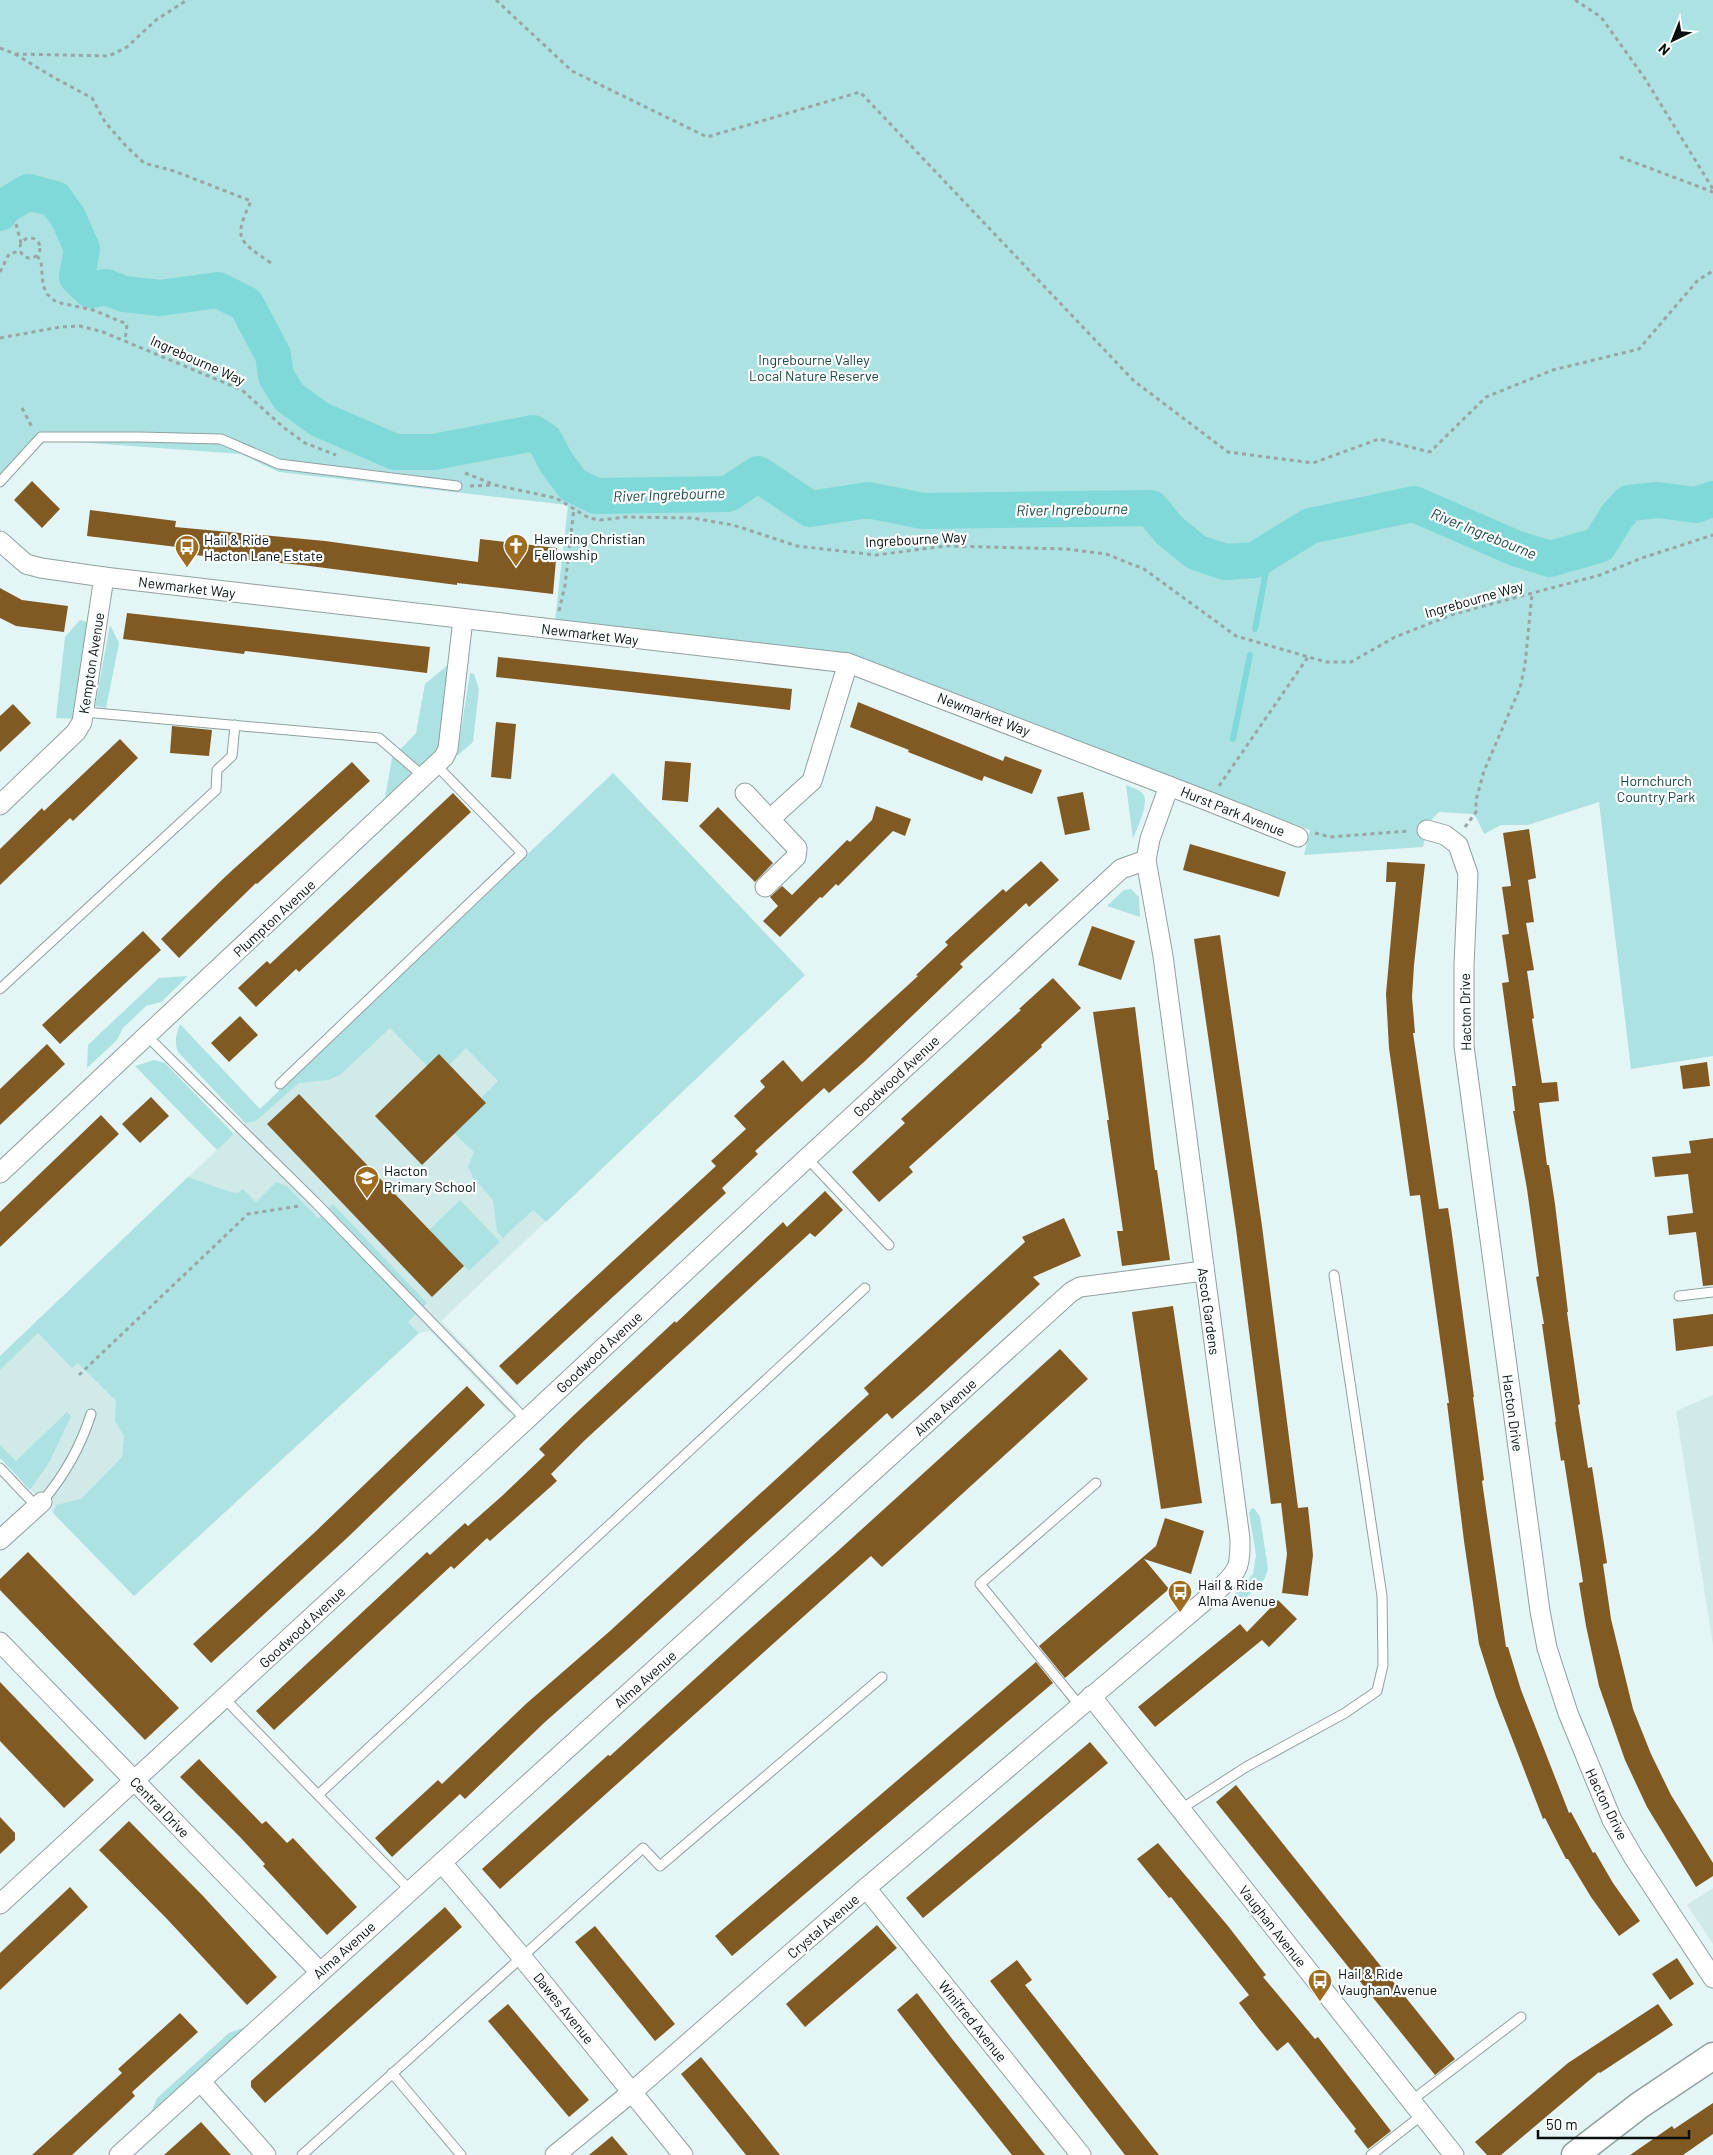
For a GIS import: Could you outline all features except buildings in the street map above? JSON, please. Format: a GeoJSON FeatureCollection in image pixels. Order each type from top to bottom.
{"type":"FeatureCollection","features":[{"type":"Feature","properties":{"kind":"street","name":"Newmarket Way"},"geometry":{"type":"LineString","coordinates":[[0,541],[26,564],[41,568],[104,577],[848,663],[1169,786]]}},
{"type":"Feature","properties":{"kind":"street","name":"Kempton Avenue"},"geometry":{"type":"LineString","coordinates":[[0,805],[76,732],[84,712],[104,577]]}},
{"type":"Feature","properties":{"kind":"street","name":"Plumpton Avenue"},"geometry":{"type":"LineString","coordinates":[[0,1173],[430,771],[448,749],[463,619]]}},
{"type":"Feature","properties":{"kind":"street"},"geometry":{"type":"LineString","coordinates":[[770,819],[812,781],[848,663]]}},
{"type":"Feature","properties":{"kind":"street"},"geometry":{"type":"LineString","coordinates":[[1146,860],[1150,839],[1169,786]]}},
{"type":"Feature","properties":{"kind":"street","name":"Hurst Park Avenue"},"geometry":{"type":"LineString","coordinates":[[1169,786],[1298,837]]}},
{"type":"Feature","properties":{"kind":"street"},"geometry":{"type":"LineString","coordinates":[[745,793],[797,848],[796,857],[765,887]]}},
{"type":"Feature","properties":{"kind":"street"},"geometry":{"type":"LineString","coordinates":[[1427,830],[1445,835],[1455,842]]}},
{"type":"Feature","properties":{"kind":"street","name":"Hacton Drive"},"geometry":{"type":"LineString","coordinates":[[1455,842],[1458,845],[1468,874],[1464,965],[1464,1046],[1537,1592],[1547,1648],[1568,1713],[1612,1820],[1634,1858],[1713,1978]]}},
{"type":"Feature","properties":{"kind":"street","name":"Goodwood Avenue"},"geometry":{"type":"LineString","coordinates":[[0,1904],[1121,869],[1146,860]]}},
{"type":"Feature","properties":{"kind":"street","name":"Ascot Gardens"},"geometry":{"type":"LineString","coordinates":[[1086,1701],[1234,1576],[1240,1564],[1240,1539],[1162,956],[1146,860]]}},
{"type":"Feature","properties":{"kind":"street","name":"Alma Avenue"},"geometry":{"type":"LineString","coordinates":[[118,2155],[201,2082],[1070,1292],[1080,1287],[1203,1272]]}},
{"type":"Feature","properties":{"kind":"street"},"geometry":{"type":"LineString","coordinates":[[0,1540],[40,1505]]}},
{"type":"Feature","properties":{"kind":"street","name":"Central Drive"},"geometry":{"type":"LineString","coordinates":[[0,1642],[320,1972]]}},
{"type":"Feature","properties":{"kind":"street","name":"Vaughan Avenue"},"geometry":{"type":"LineString","coordinates":[[1086,1701],[1181,1809],[1454,2155]]}},
{"type":"Feature","properties":{"kind":"street","name":"Crystal Avenue"},"geometry":{"type":"LineString","coordinates":[[555,2155],[632,2092],[866,1888],[924,1841],[1086,1701]]}},
{"type":"Feature","properties":{"kind":"street","name":"Dawes Avenue"},"geometry":{"type":"LineString","coordinates":[[442,1863],[521,1956],[683,2155]]}},
{"type":"Feature","properties":{"kind":"street","name":"Winifred Avenue"},"geometry":{"type":"LineString","coordinates":[[866,1888],[1080,2155]]}},
{"type":"Feature","properties":{"kind":"street"},"geometry":{"type":"LineString","coordinates":[[1575,2155],[1640,2105],[1713,2056]]}},
{"type":"Feature","properties":{"kind":"street"},"geometry":{"type":"LineString","coordinates":[[201,2082],[266,2155]]}},
{"type":"Feature","properties":{"kind":"lane"},"geometry":{"type":"LineString","coordinates":[[0,482],[41,437],[139,437],[221,440],[279,464],[457,486]]}},
{"type":"Feature","properties":{"kind":"lane"},"geometry":{"type":"LineString","coordinates":[[84,712],[379,738],[430,771],[522,853],[280,1084]]}},
{"type":"Feature","properties":{"kind":"lane"},"geometry":{"type":"LineString","coordinates":[[0,989],[216,790],[217,770],[232,756],[235,725]]}},
{"type":"Feature","properties":{"kind":"lane"},"geometry":{"type":"LineString","coordinates":[[147,1036],[316,1203],[526,1420]]}},
{"type":"Feature","properties":{"kind":"lane"},"geometry":{"type":"LineString","coordinates":[[807,1158],[889,1245]]}},
{"type":"Feature","properties":{"kind":"lane"},"geometry":{"type":"LineString","coordinates":[[1181,1809],[1246,1767],[1345,1713],[1377,1691],[1383,1665],[1382,1596],[1334,1275]]}},
{"type":"Feature","properties":{"kind":"lane"},"geometry":{"type":"LineString","coordinates":[[320,1794],[865,1288]]}},
{"type":"Feature","properties":{"kind":"lane"},"geometry":{"type":"LineString","coordinates":[[1679,1296],[1713,1292]]}},
{"type":"Feature","properties":{"kind":"lane"},"geometry":{"type":"LineString","coordinates":[[0,1468],[40,1505],[62,1479],[87,1427],[91,1414]]}},
{"type":"Feature","properties":{"kind":"lane"},"geometry":{"type":"LineString","coordinates":[[1086,1701],[980,1584],[1096,1483]]}},
{"type":"Feature","properties":{"kind":"lane"},"geometry":{"type":"LineString","coordinates":[[302,2155],[643,1848],[660,1866],[882,1677]]}},
{"type":"Feature","properties":{"kind":"lane"},"geometry":{"type":"LineString","coordinates":[[224,1698],[320,1794],[411,1891]]}},
{"type":"Feature","properties":{"kind":"lane"},"geometry":{"type":"LineString","coordinates":[[1371,2155],[1416,2108],[1521,2017]]}},
{"type":"Feature","properties":{"kind":"lane"},"geometry":{"type":"LineString","coordinates":[[392,2073],[461,2155]]}},
{"type":"Feature","properties":{"kind":"path"},"geometry":{"type":"LineString","coordinates":[[16,54],[109,56],[128,47],[156,20],[187,0]]}},
{"type":"Feature","properties":{"kind":"path"},"geometry":{"type":"LineString","coordinates":[[496,0],[572,71],[707,137],[860,92],[1134,381],[1228,452],[1313,463],[1379,439],[1430,452],[1486,397],[1553,370],[1639,349],[1698,280],[1713,271]]}},
{"type":"Feature","properties":{"kind":"path"},"geometry":{"type":"LineString","coordinates":[[1575,0],[1601,17],[1644,78],[1713,190]]}},
{"type":"Feature","properties":{"kind":"path"},"geometry":{"type":"LineString","coordinates":[[0,48],[16,54],[53,78],[92,98],[104,122],[144,163],[174,171],[250,201],[240,226],[244,244],[271,263]]}},
{"type":"Feature","properties":{"kind":"path"},"geometry":{"type":"LineString","coordinates":[[1620,157],[1713,190]]}},
{"type":"Feature","properties":{"kind":"path"},"geometry":{"type":"LineString","coordinates":[[16,224],[22,244]]}},
{"type":"Feature","properties":{"kind":"path"},"geometry":{"type":"LineString","coordinates":[[20,251],[25,240],[34,240],[40,247],[37,256]]}},
{"type":"Feature","properties":{"kind":"path"},"geometry":{"type":"LineString","coordinates":[[20,251],[27,258],[37,256]]}},
{"type":"Feature","properties":{"kind":"path"},"geometry":{"type":"LineString","coordinates":[[0,272],[9,254],[20,251]]}},
{"type":"Feature","properties":{"kind":"path"},"geometry":{"type":"LineString","coordinates":[[37,256],[41,262],[43,285],[46,294],[56,302],[93,310],[127,324],[125,340]]}},
{"type":"Feature","properties":{"kind":"path","name":"Ingrebourne Way"},"geometry":{"type":"LineString","coordinates":[[0,338],[80,326],[103,332],[242,390],[283,427],[305,443],[328,453],[345,457]]}},
{"type":"Feature","properties":{"kind":"path"},"geometry":{"type":"LineString","coordinates":[[22,408],[29,423],[41,437]]}},
{"type":"Feature","properties":{"kind":"path","name":"Ingrebourne Way"},"geometry":{"type":"LineString","coordinates":[[460,471],[495,485],[556,498],[589,518],[600,520],[626,517],[692,518],[733,525],[797,546],[876,555],[947,546],[1067,549],[1106,554],[1144,569],[1236,636],[1326,662],[1351,662],[1395,637],[1454,614],[1600,575],[1642,558],[1713,535]]}},
{"type":"Feature","properties":{"kind":"path"},"geometry":{"type":"LineString","coordinates":[[457,486],[495,485]]}},
{"type":"Feature","properties":{"kind":"path"},"geometry":{"type":"LineString","coordinates":[[550,629],[551,617],[558,615],[564,585],[574,508]]}},
{"type":"Feature","properties":{"kind":"path"},"geometry":{"type":"LineString","coordinates":[[1455,842],[1476,812],[1476,800],[1484,771],[1520,688],[1525,665],[1532,594]]}},
{"type":"Feature","properties":{"kind":"path"},"geometry":{"type":"LineString","coordinates":[[1208,801],[1308,657]]}},
{"type":"Feature","properties":{"kind":"path"},"geometry":{"type":"LineString","coordinates":[[1298,837],[1311,832],[1330,837],[1427,830]]}},
{"type":"Feature","properties":{"kind":"path"},"geometry":{"type":"LineString","coordinates":[[79,1374],[248,1214],[316,1203]]}},
{"type":"Feature","properties":{"kind":"shaded area","name":"Hacton Primary School"},"geometry":{"type":"Polygon","coordinates":[[[613,773],[805,975],[441,1321],[519,1402],[509,1413],[430,1331],[419,1333],[134,1596],[0,1458],[0,1356],[613,773]]]}},
{"type":"Feature","properties":{"kind":"shaded area"},"geometry":{"type":"Polygon","coordinates":[[[1713,1395],[1713,1645],[1676,1411],[1713,1395]]]}},
{"type":"Feature","properties":{"kind":"shaded area"},"geometry":{"type":"Polygon","coordinates":[[[1713,1888],[1713,1944],[1687,1905],[1713,1888]]]}},
{"type":"Feature","properties":{"kind":"green space","name":"Ingrebourne Valley Local Nature Reserve"},"geometry":{"type":"Polygon","coordinates":[[[0,0],[1713,0],[1713,1056],[1631,1069],[1599,802],[1528,825],[1501,825],[1484,834],[1476,817],[1472,814],[1439,812],[1428,823],[1423,847],[1304,855],[1310,830],[847,654],[555,621],[568,505],[279,472],[241,454],[35,439],[0,475],[0,0]]]}},
{"type":"Feature","properties":{"kind":"green space"},"geometry":{"type":"Polygon","coordinates":[[[80,620],[87,622],[75,719],[56,718],[65,637],[80,620]]]}},
{"type":"Feature","properties":{"kind":"green space"},"geometry":{"type":"Polygon","coordinates":[[[110,625],[119,643],[106,708],[95,706],[110,625]]]}},
{"type":"Feature","properties":{"kind":"green space"},"geometry":{"type":"Polygon","coordinates":[[[454,660],[443,739],[435,755],[384,804],[392,758],[416,733],[425,684],[454,660]]]}},
{"type":"Feature","properties":{"kind":"green space"},"geometry":{"type":"Polygon","coordinates":[[[470,673],[474,674],[479,689],[473,742],[457,756],[470,673]]]}},
{"type":"Feature","properties":{"kind":"green space"},"geometry":{"type":"Polygon","coordinates":[[[613,773],[805,975],[546,1222],[533,1210],[503,1238],[497,1232],[493,1200],[473,1178],[468,1166],[474,1152],[454,1133],[481,1098],[498,1081],[466,1048],[449,1065],[427,1066],[390,1028],[340,1075],[328,1080],[299,1083],[256,1121],[245,1123],[178,1052],[176,1038],[180,1024],[260,1109],[613,773]]]}},
{"type":"Feature","properties":{"kind":"green space"},"geometry":{"type":"Polygon","coordinates":[[[1126,785],[1135,788],[1145,798],[1144,810],[1133,839],[1126,785]]]}},
{"type":"Feature","properties":{"kind":"green space"},"geometry":{"type":"Polygon","coordinates":[[[1131,889],[1139,897],[1140,917],[1107,906],[1124,890],[1131,889]]]}},
{"type":"Feature","properties":{"kind":"green space"},"geometry":{"type":"Polygon","coordinates":[[[188,976],[161,1002],[146,1006],[123,1028],[117,1040],[87,1068],[88,1045],[159,978],[188,976]]]}},
{"type":"Feature","properties":{"kind":"green space"},"geometry":{"type":"Polygon","coordinates":[[[154,1060],[165,1063],[234,1134],[217,1150],[135,1066],[154,1060]]]}},
{"type":"Feature","properties":{"kind":"green space"},"geometry":{"type":"Polygon","coordinates":[[[188,1177],[227,1191],[238,1193],[243,1189],[256,1202],[276,1182],[287,1186],[318,1218],[333,1204],[427,1303],[408,1322],[419,1333],[134,1596],[53,1513],[56,1505],[81,1499],[122,1457],[124,1436],[115,1421],[116,1401],[78,1363],[72,1368],[38,1333],[0,1370],[0,1356],[188,1177]]]}},
{"type":"Feature","properties":{"kind":"green space"},"geometry":{"type":"Polygon","coordinates":[[[460,1200],[500,1242],[469,1271],[429,1230],[460,1200]]]}},
{"type":"Feature","properties":{"kind":"green space"},"geometry":{"type":"Polygon","coordinates":[[[67,1412],[71,1416],[50,1461],[30,1490],[0,1458],[0,1445],[16,1461],[67,1412]]]}},
{"type":"Feature","properties":{"kind":"green space"},"geometry":{"type":"Polygon","coordinates":[[[1254,1508],[1260,1517],[1268,1569],[1264,1580],[1243,1601],[1239,1601],[1235,1594],[1253,1574],[1256,1555],[1249,1513],[1254,1508]]]}},
{"type":"Feature","properties":{"kind":"green space"},"geometry":{"type":"Polygon","coordinates":[[[243,2028],[245,2031],[153,2115],[151,2113],[157,2098],[229,2033],[243,2028]]]}},
{"type":"Feature","properties":{"kind":"waterway","name":"River Ingrebourne"},"geometry":{"type":"LineString","coordinates":[[0,213],[2,208],[28,192],[55,199],[68,217],[82,249],[77,277],[91,290],[106,287],[124,294],[160,298],[218,290],[246,304],[273,355],[276,376],[289,397],[319,419],[395,452],[434,452],[533,433],[545,441],[556,462],[573,485],[596,496],[728,494],[758,474],[810,509],[868,500],[923,511],[1151,508],[1169,530],[1196,552],[1225,562],[1255,560],[1310,526],[1414,504],[1515,548],[1550,559],[1599,545],[1617,516],[1629,503],[1658,500],[1696,505],[1713,499]]}},
{"type":"Feature","properties":{"kind":"waterway"},"geometry":{"type":"LineString","coordinates":[[1255,629],[1270,551]]}},
{"type":"Feature","properties":{"kind":"waterway"},"geometry":{"type":"LineString","coordinates":[[1233,739],[1250,655]]}},
{"type":"Feature","properties":{"kind":"place","name":"Havering Christian Fellowship"},"geometry":{"type":"Point","coordinates":[516,567]}},
{"type":"Feature","properties":{"kind":"place","name":"Hail & Ride Hacton Lane Estate"},"geometry":{"type":"Point","coordinates":[187,568]}},
{"type":"Feature","properties":{"kind":"place","name":"Hacton Primary School"},"geometry":{"type":"Point","coordinates":[367,1199]}},
{"type":"Feature","properties":{"kind":"place","name":"Hail & Ride Alma Avenue"},"geometry":{"type":"Point","coordinates":[1180,1613]}},
{"type":"Feature","properties":{"kind":"place","name":"Hail & Ride Vaughan Avenue"},"geometry":{"type":"Point","coordinates":[1320,2002]}},
{"type":"Feature","properties":{"kind":"park label","name":"Hornchurch Country Park"},"geometry":{"type":"Point","coordinates":[1656,788]}}]}
